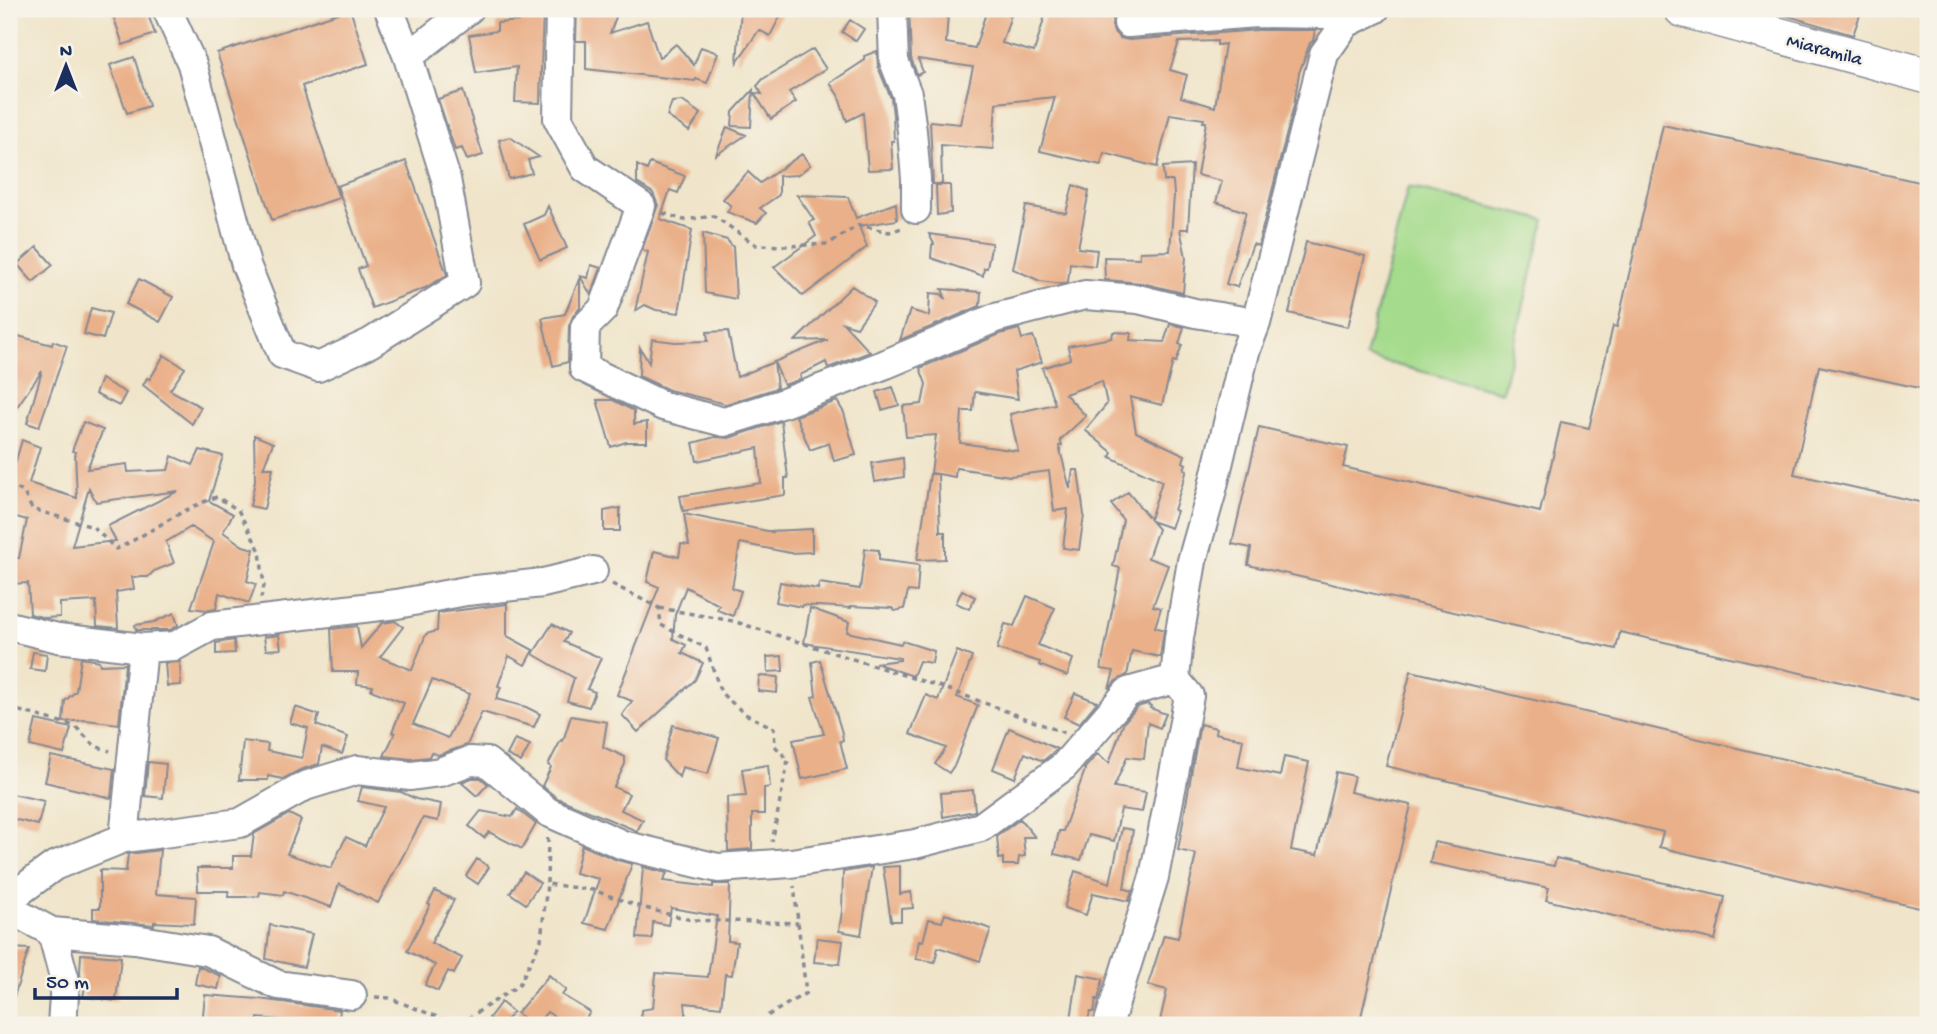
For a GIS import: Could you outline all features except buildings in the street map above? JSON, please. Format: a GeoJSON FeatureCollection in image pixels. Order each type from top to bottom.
{"type":"FeatureCollection","features":[{"type":"Feature","properties":{"kind":"main road","name":"Miaramila"},"geometry":{"type":"LineString","coordinates":[[1682,9],[1928,76]]}},
{"type":"Feature","properties":{"kind":"street"},"geometry":{"type":"LineString","coordinates":[[167,9],[192,64],[246,265],[282,354],[318,367],[370,343],[465,283],[446,179],[408,57],[389,9]]}},
{"type":"Feature","properties":{"kind":"street"},"geometry":{"type":"LineString","coordinates":[[408,57],[469,9]]}},
{"type":"Feature","properties":{"kind":"street"},"geometry":{"type":"LineString","coordinates":[[560,9],[558,119],[584,168],[641,206],[603,309],[585,327],[584,368],[663,407],[724,422],[781,404],[886,364],[995,317],[1085,295],[1138,299],[1195,313],[1256,323]]}},
{"type":"Feature","properties":{"kind":"street"},"geometry":{"type":"LineString","coordinates":[[892,9],[894,61],[907,93],[912,131],[916,209]]}},
{"type":"Feature","properties":{"kind":"street"},"geometry":{"type":"LineString","coordinates":[[1108,1025],[1154,877],[1189,696],[1175,679],[1192,561],[1245,352],[1256,323],[1324,54],[1346,23],[1376,9]]}},
{"type":"Feature","properties":{"kind":"street"},"geometry":{"type":"LineString","coordinates":[[1128,23],[1257,13],[1328,14],[1346,23]]}},
{"type":"Feature","properties":{"kind":"street"},"geometry":{"type":"LineString","coordinates":[[9,626],[58,638],[143,648],[175,646],[212,626],[544,583],[593,571]]}},
{"type":"Feature","properties":{"kind":"street"},"geometry":{"type":"LineString","coordinates":[[124,838],[143,648]]}},
{"type":"Feature","properties":{"kind":"street"},"geometry":{"type":"LineString","coordinates":[[9,899],[54,866],[124,838],[240,823],[304,786],[357,770],[411,776],[440,772],[470,761],[486,762],[548,812],[623,845],[718,868],[779,864],[915,844],[981,827],[1063,766],[1128,692],[1175,679]]}},
{"type":"Feature","properties":{"kind":"street"},"geometry":{"type":"LineString","coordinates":[[9,909],[52,932],[135,939],[208,951],[278,985],[352,995]]}},
{"type":"Feature","properties":{"kind":"street"},"geometry":{"type":"LineString","coordinates":[[52,932],[65,981],[62,1025]]}},
{"type":"Feature","properties":{"kind":"path"},"geometry":{"type":"LineString","coordinates":[[641,206],[684,220],[714,216],[757,245],[790,246],[828,244],[859,225],[889,232],[904,227],[916,209]]}},
{"type":"Feature","properties":{"kind":"path"},"geometry":{"type":"LineString","coordinates":[[9,483],[24,493],[32,509],[93,527],[116,549],[140,538],[169,518],[217,497],[238,510],[260,551],[264,586],[256,620]]}},
{"type":"Feature","properties":{"kind":"path"},"geometry":{"type":"LineString","coordinates":[[593,571],[628,594],[659,608],[733,621],[944,688],[1087,740]]}},
{"type":"Feature","properties":{"kind":"path"},"geometry":{"type":"LineString","coordinates":[[659,608],[661,625],[706,648],[721,693],[745,714],[774,728],[775,746],[788,760],[779,864],[798,923],[806,993],[767,1016],[768,1025]]}},
{"type":"Feature","properties":{"kind":"path"},"geometry":{"type":"LineString","coordinates":[[9,708],[75,726],[96,746],[132,758]]}},
{"type":"Feature","properties":{"kind":"path"},"geometry":{"type":"LineString","coordinates":[[352,995],[388,998],[458,1025],[519,985],[541,940],[547,884],[548,812]]}},
{"type":"Feature","properties":{"kind":"path"},"geometry":{"type":"LineString","coordinates":[[547,884],[593,890],[641,907],[691,920],[798,923]]}},
{"type":"Feature","properties":{"kind":"green space"},"geometry":{"type":"Polygon","coordinates":[[[1408,187],[1545,220],[1502,392],[1365,357],[1408,187]]]}}]}
